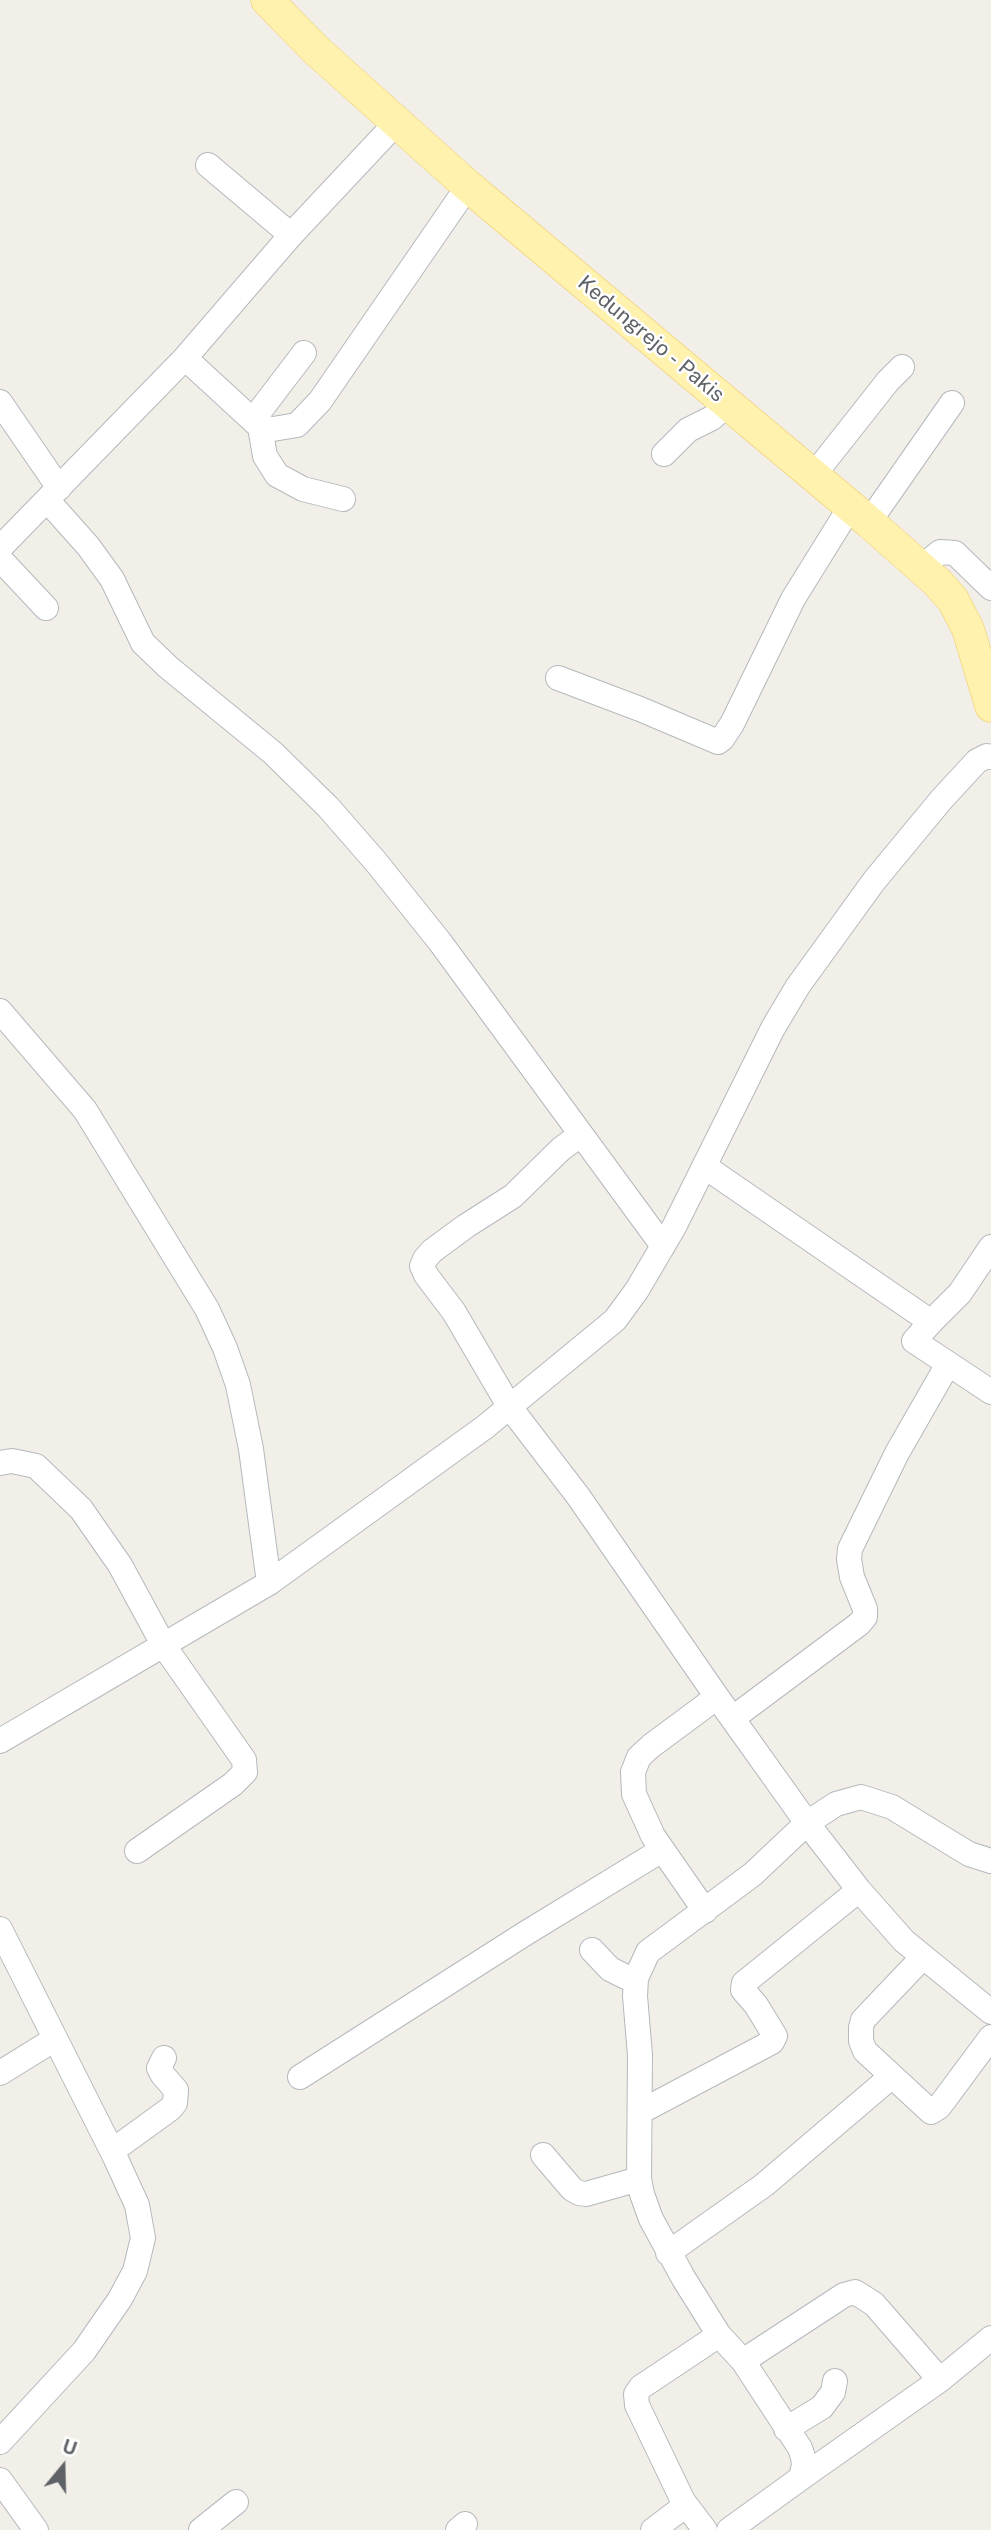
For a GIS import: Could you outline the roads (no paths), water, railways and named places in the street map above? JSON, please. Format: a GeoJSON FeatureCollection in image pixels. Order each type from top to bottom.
{"type":"FeatureCollection","features":[{"type":"Feature","properties":{"kind":"main road","name":"Kedungrejo - Pakis"},"geometry":{"type":"LineString","coordinates":[[267,0],[316,50],[467,186],[922,567],[953,600],[962,616],[979,660],[991,706]]}},
{"type":"Feature","properties":{"kind":"street"},"geometry":{"type":"LineString","coordinates":[[0,548],[185,358],[291,235],[397,122]]}},
{"type":"Feature","properties":{"kind":"street"},"geometry":{"type":"LineString","coordinates":[[208,164],[291,235]]}},
{"type":"Feature","properties":{"kind":"street"},"geometry":{"type":"LineString","coordinates":[[256,424],[284,428],[297,425],[307,417],[467,186]]}},
{"type":"Feature","properties":{"kind":"street"},"geometry":{"type":"LineString","coordinates":[[256,424],[304,353]]}},
{"type":"Feature","properties":{"kind":"street"},"geometry":{"type":"LineString","coordinates":[[185,358],[256,424],[265,456],[277,475],[303,489],[343,499]]}},
{"type":"Feature","properties":{"kind":"street"},"geometry":{"type":"LineString","coordinates":[[813,476],[872,400],[902,367]]}},
{"type":"Feature","properties":{"kind":"street"},"geometry":{"type":"LineString","coordinates":[[0,402],[53,495],[112,579],[143,643],[168,667],[273,753],[328,807],[440,942],[580,1135],[668,1238]]}},
{"type":"Feature","properties":{"kind":"street"},"geometry":{"type":"LineString","coordinates":[[558,678],[718,742],[732,724],[793,599],[951,403]]}},
{"type":"Feature","properties":{"kind":"street"},"geometry":{"type":"LineString","coordinates":[[664,454],[688,430],[712,418],[728,404]]}},
{"type":"Feature","properties":{"kind":"street"},"geometry":{"type":"LineString","coordinates":[[922,567],[940,552],[955,553],[991,589]]}},
{"type":"Feature","properties":{"kind":"street"},"geometry":{"type":"LineString","coordinates":[[0,559],[46,608]]}},
{"type":"Feature","properties":{"kind":"street"},"geometry":{"type":"LineString","coordinates":[[0,1741],[269,1583],[485,1427],[615,1320],[637,1290],[668,1238],[772,1028],[797,986],[874,881],[934,809],[971,766],[983,757],[991,757]]}},
{"type":"Feature","properties":{"kind":"street"},"geometry":{"type":"LineString","coordinates":[[0,1011],[85,1110],[207,1309],[238,1385],[251,1449],[269,1583]]}},
{"type":"Feature","properties":{"kind":"street"},"geometry":{"type":"LineString","coordinates":[[580,1135],[561,1149],[513,1196],[432,1251],[422,1263],[426,1275],[454,1312],[509,1406],[578,1496],[807,1823],[897,1934],[991,2012]]}},
{"type":"Feature","properties":{"kind":"street"},"geometry":{"type":"LineString","coordinates":[[704,1166],[931,1322]]}},
{"type":"Feature","properties":{"kind":"street"},"geometry":{"type":"LineString","coordinates":[[991,1247],[960,1293],[914,1341],[991,1392]]}},
{"type":"Feature","properties":{"kind":"street"},"geometry":{"type":"LineString","coordinates":[[733,1718],[865,1617],[865,1609],[852,1577],[850,1549],[897,1453],[948,1364]]}},
{"type":"Feature","properties":{"kind":"street"},"geometry":{"type":"LineString","coordinates":[[0,1463],[12,1461],[36,1466],[81,1509],[120,1565],[164,1646],[244,1760],[245,1772],[233,1784],[137,1851]]}},
{"type":"Feature","properties":{"kind":"street"},"geometry":{"type":"LineString","coordinates":[[705,1911],[653,1836],[634,1794],[633,1772],[639,1757],[651,1746],[717,1698]]}},
{"type":"Feature","properties":{"kind":"street"},"geometry":{"type":"LineString","coordinates":[[801,2478],[804,2465],[800,2448],[743,2361],[719,2335],[650,2219],[639,2179],[636,1978],[648,1952],[753,1874],[807,1823],[836,1804],[862,1797],[892,1807],[969,1854],[991,1861]]}},
{"type":"Feature","properties":{"kind":"street"},"geometry":{"type":"LineString","coordinates":[[300,2077],[662,1850]]}},
{"type":"Feature","properties":{"kind":"street"},"geometry":{"type":"LineString","coordinates":[[640,2112],[772,2042],[775,2036],[756,2005],[743,1990],[744,1983],[859,1890]]}},
{"type":"Feature","properties":{"kind":"street"},"geometry":{"type":"LineString","coordinates":[[0,1929],[112,2151],[136,2205],[143,2238],[135,2271],[120,2299],[84,2351],[0,2442]]}},
{"type":"Feature","properties":{"kind":"street"},"geometry":{"type":"LineString","coordinates":[[592,1950],[610,1969],[628,1978],[636,1978]]}},
{"type":"Feature","properties":{"kind":"street"},"geometry":{"type":"LineString","coordinates":[[923,1957],[863,2020],[861,2041],[865,2051],[931,2112],[939,2107],[991,2037]]}},
{"type":"Feature","properties":{"kind":"street"},"geometry":{"type":"LineString","coordinates":[[0,2073],[55,2039]]}},
{"type":"Feature","properties":{"kind":"street"},"geometry":{"type":"LineString","coordinates":[[112,2151],[175,2103],[176,2090],[159,2068],[164,2058]]}},
{"type":"Feature","properties":{"kind":"street"},"geometry":{"type":"LineString","coordinates":[[668,2253],[764,2185],[892,2076]]}},
{"type":"Feature","properties":{"kind":"street"},"geometry":{"type":"LineString","coordinates":[[543,2155],[572,2189],[579,2193],[586,2194],[639,2179]]}},
{"type":"Feature","properties":{"kind":"street"},"geometry":{"type":"LineString","coordinates":[[743,2361],[844,2295],[855,2292],[874,2304],[940,2380]]}},
{"type":"Feature","properties":{"kind":"street"},"geometry":{"type":"LineString","coordinates":[[705,2530],[686,2505],[637,2404],[636,2394],[641,2387],[719,2335]]}},
{"type":"Feature","properties":{"kind":"street"},"geometry":{"type":"LineString","coordinates":[[729,2530],[940,2380],[991,2338]]}},
{"type":"Feature","properties":{"kind":"street"},"geometry":{"type":"LineString","coordinates":[[786,2429],[822,2407],[833,2392],[835,2381]]}},
{"type":"Feature","properties":{"kind":"street"},"geometry":{"type":"LineString","coordinates":[[0,2480],[36,2530]]}},
{"type":"Feature","properties":{"kind":"street"},"geometry":{"type":"LineString","coordinates":[[201,2530],[236,2502]]}},
{"type":"Feature","properties":{"kind":"street"},"geometry":{"type":"LineString","coordinates":[[653,2530],[686,2505]]}}]}
